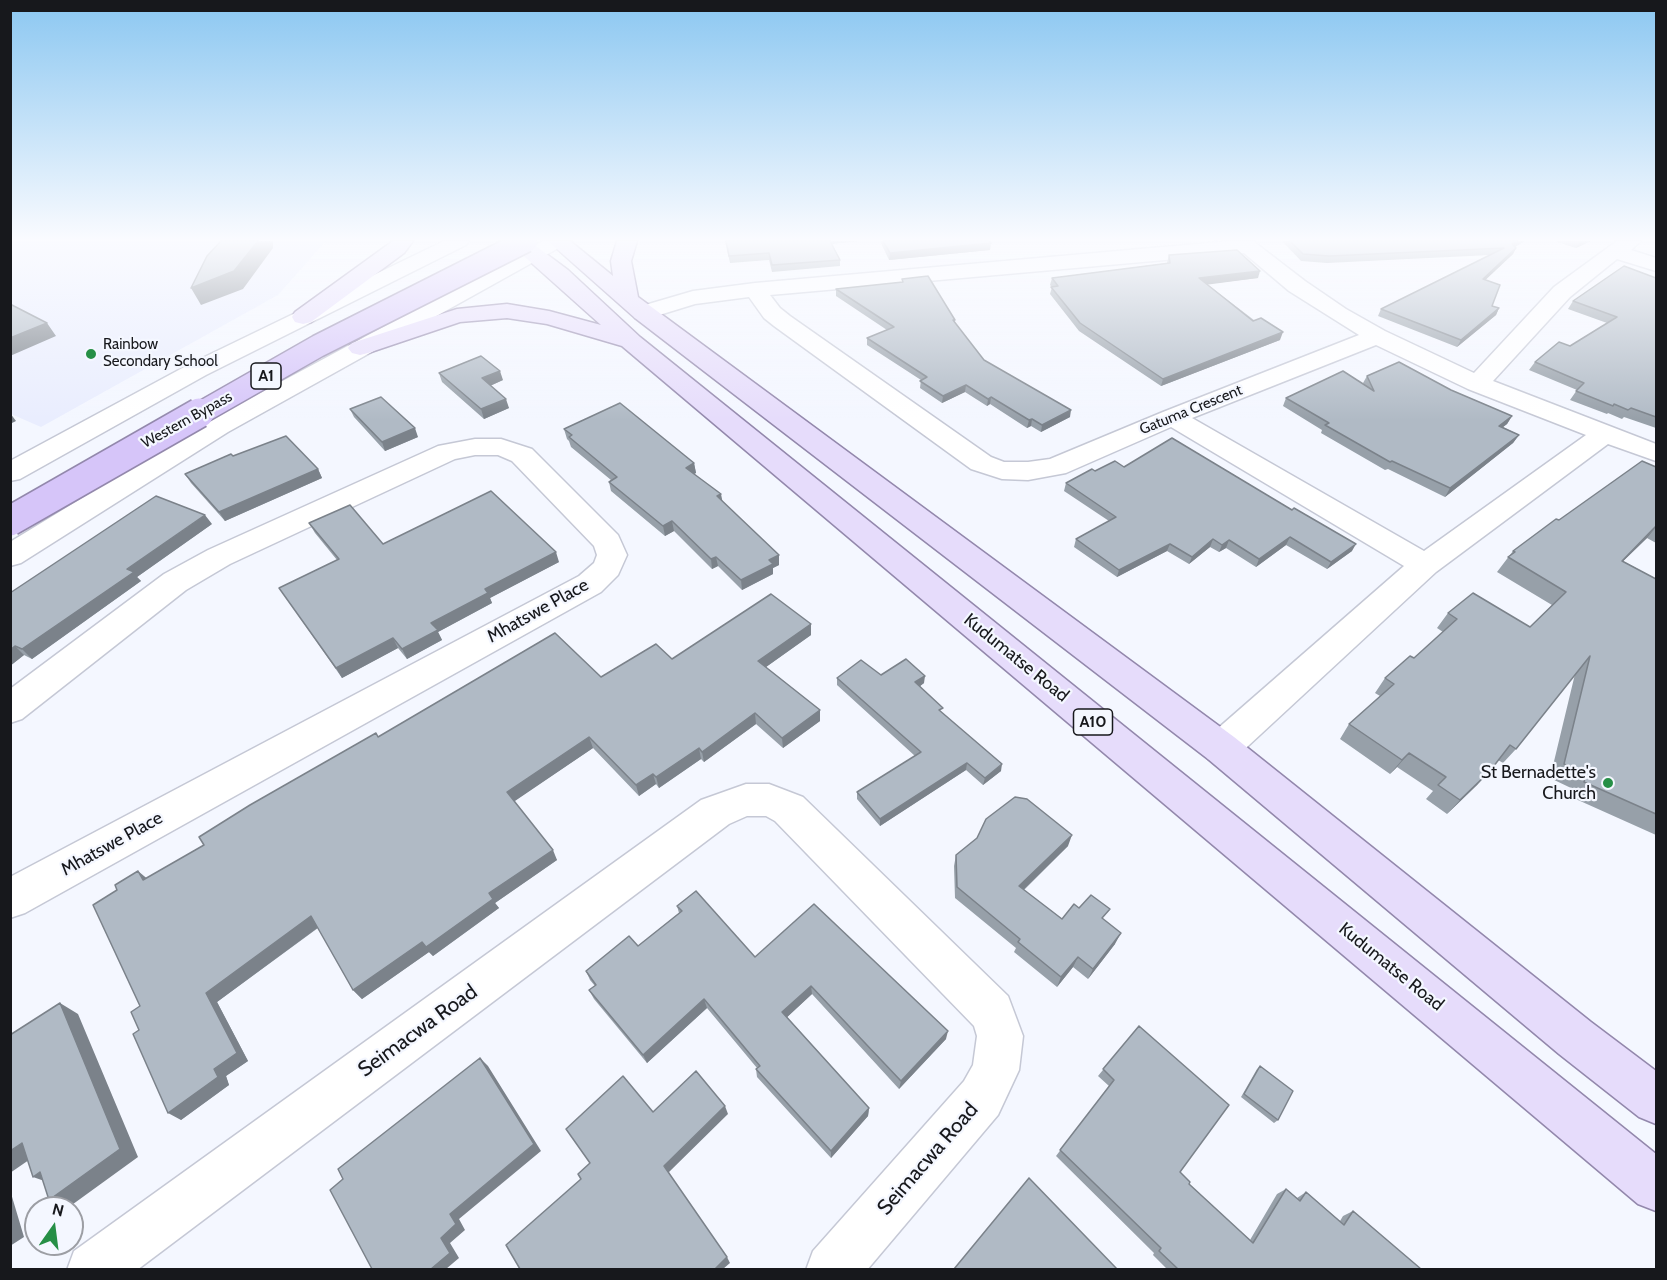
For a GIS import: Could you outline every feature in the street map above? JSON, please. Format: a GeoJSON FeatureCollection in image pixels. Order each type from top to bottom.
{"type":"FeatureCollection","features":[{"type":"Feature","properties":{"kind":"highway","name":"Western Bypass"},"geometry":{"type":"LineString","coordinates":[[10,501],[282,350],[379,301]]}},
{"type":"Feature","properties":{"kind":"highway","name":"Western Bypass"},"geometry":{"type":"LineString","coordinates":[[10,521],[318,346],[415,301]]}},
{"type":"Feature","properties":{"kind":"main road"},"geometry":{"type":"LineString","coordinates":[[303,318],[327,301]]}},
{"type":"Feature","properties":{"kind":"main road","name":"Kudumatse Road"},"geometry":{"type":"LineString","coordinates":[[612,301],[1221,748],[1575,1038],[1656,1100]]}},
{"type":"Feature","properties":{"kind":"main road"},"geometry":{"type":"LineString","coordinates":[[360,348],[457,316],[507,312],[549,318],[634,318],[630,301]]}},
{"type":"Feature","properties":{"kind":"main road","name":"Kudumatse Road"},"geometry":{"type":"LineString","coordinates":[[634,318],[1656,1186]]}},
{"type":"Feature","properties":{"kind":"main road"},"geometry":{"type":"LineString","coordinates":[[1575,1038],[1656,1081]]}},
{"type":"Feature","properties":{"kind":"street"},"geometry":{"type":"LineString","coordinates":[[10,473],[197,370],[338,301]]}},
{"type":"Feature","properties":{"kind":"street"},"geometry":{"type":"LineString","coordinates":[[10,556],[219,426],[450,301]]}},
{"type":"Feature","properties":{"kind":"street"},"geometry":{"type":"LineString","coordinates":[[634,318],[685,301]]}},
{"type":"Feature","properties":{"kind":"street","name":"Gatuma Crescent"},"geometry":{"type":"LineString","coordinates":[[763,301],[772,313],[782,321],[981,463],[1002,470],[1028,471],[1056,466],[1172,417],[1377,336]]}},
{"type":"Feature","properties":{"kind":"street"},"geometry":{"type":"LineString","coordinates":[[1319,301],[1377,336],[1477,384],[1656,453]]}},
{"type":"Feature","properties":{"kind":"street"},"geometry":{"type":"LineString","coordinates":[[1477,384],[1554,301]]}},
{"type":"Feature","properties":{"kind":"street"},"geometry":{"type":"LineString","coordinates":[[1172,417],[1425,565]]}},
{"type":"Feature","properties":{"kind":"street"},"geometry":{"type":"LineString","coordinates":[[1221,748],[1425,565],[1605,434]]}},
{"type":"Feature","properties":{"kind":"street","name":"Mhatswe Place"},"geometry":{"type":"LineString","coordinates":[[10,709],[175,582],[219,557],[448,452],[475,447],[501,447],[522,455],[607,542],[612,555],[607,568],[590,584],[10,899]]}},
{"type":"Feature","properties":{"kind":"street","name":"Seimacwa Road"},"geometry":{"type":"LineString","coordinates":[[93,1269],[715,812],[746,800],[770,800],[789,809],[992,1012],[1000,1035],[996,1070],[981,1098],[832,1269]]}},
{"type":"Feature","properties":{"kind":"shaded area"},"geometry":{"type":"Polygon","coordinates":[[[11,301],[268,301],[41,427],[11,414],[11,301]]]}},
{"type":"Feature","properties":{"kind":"building"},"geometry":{"type":"Polygon","coordinates":[[[854,301],[943,301],[955,320],[953,320],[984,360],[1071,410],[1042,425],[1032,419],[1029,420],[991,397],[988,399],[966,385],[943,396],[920,381],[927,377],[867,338],[894,327],[854,301]]]}},
{"type":"Feature","properties":{"kind":"building"},"geometry":{"type":"Polygon","coordinates":[[[1062,301],[1228,301],[1253,321],[1261,318],[1283,332],[1163,379],[1080,323],[1062,301]]]}},
{"type":"Feature","properties":{"kind":"building"},"geometry":{"type":"Polygon","coordinates":[[[1398,301],[1494,301],[1492,306],[1499,308],[1461,340],[1381,309],[1398,301]]]}},
{"type":"Feature","properties":{"kind":"building"},"geometry":{"type":"Polygon","coordinates":[[[1573,301],[1656,301],[1656,417],[1631,408],[1628,410],[1614,404],[1613,406],[1576,391],[1584,383],[1535,362],[1559,342],[1570,346],[1617,317],[1573,301]]]}},
{"type":"Feature","properties":{"kind":"building"},"geometry":{"type":"Polygon","coordinates":[[[10,304],[47,323],[10,338],[10,304]]]}},
{"type":"Feature","properties":{"kind":"building"},"geometry":{"type":"Polygon","coordinates":[[[481,356],[500,371],[482,378],[506,399],[481,409],[439,373],[481,356]]]}},
{"type":"Feature","properties":{"kind":"building"},"geometry":{"type":"Polygon","coordinates":[[[1399,362],[1451,390],[1512,416],[1499,426],[1519,435],[1450,488],[1390,462],[1325,425],[1329,423],[1286,398],[1343,371],[1374,391],[1367,376],[1399,362]]]}},
{"type":"Feature","properties":{"kind":"building"},"geometry":{"type":"Polygon","coordinates":[[[381,397],[415,428],[382,442],[350,409],[381,397]]]}},
{"type":"Feature","properties":{"kind":"building"},"geometry":{"type":"Polygon","coordinates":[[[620,403],[694,463],[686,468],[721,494],[717,496],[779,555],[769,560],[773,564],[741,580],[716,557],[711,559],[672,521],[663,526],[609,482],[617,477],[569,437],[572,435],[564,429],[620,403]]]}},
{"type":"Feature","properties":{"kind":"building"},"geometry":{"type":"Polygon","coordinates":[[[286,436],[318,469],[219,512],[185,474],[231,454],[233,456],[286,436]]]}},
{"type":"Feature","properties":{"kind":"building"},"geometry":{"type":"Polygon","coordinates":[[[1172,438],[1292,510],[1294,508],[1356,544],[1331,562],[1290,537],[1259,559],[1229,540],[1222,545],[1213,539],[1192,557],[1170,544],[1119,570],[1076,539],[1116,517],[1066,483],[1092,469],[1095,471],[1115,461],[1124,467],[1172,438]]]}},
{"type":"Feature","properties":{"kind":"building"},"geometry":{"type":"Polygon","coordinates":[[[1642,461],[1656,467],[1656,526],[1622,561],[1656,579],[1656,814],[1584,782],[1586,774],[1564,764],[1590,656],[1516,749],[1510,745],[1490,771],[1460,800],[1438,785],[1446,777],[1409,753],[1402,760],[1349,724],[1394,684],[1385,678],[1410,656],[1414,658],[1457,619],[1448,613],[1473,593],[1530,627],[1566,592],[1508,557],[1556,519],[1559,520],[1642,461]]]}},
{"type":"Feature","properties":{"kind":"building"},"geometry":{"type":"Polygon","coordinates":[[[491,491],[556,552],[485,589],[488,593],[431,623],[438,630],[402,649],[393,638],[336,668],[279,588],[339,559],[309,523],[350,505],[383,544],[491,491]]]}},
{"type":"Feature","properties":{"kind":"building"},"geometry":{"type":"Polygon","coordinates":[[[156,496],[205,515],[127,569],[134,572],[22,649],[15,646],[10,650],[10,593],[156,496]]]}},
{"type":"Feature","properties":{"kind":"building"},"geometry":{"type":"Polygon","coordinates":[[[771,594],[811,624],[758,661],[820,710],[782,738],[755,713],[702,752],[699,748],[656,777],[653,774],[636,785],[589,737],[507,792],[553,850],[489,893],[493,899],[426,947],[422,942],[353,990],[311,916],[206,993],[237,1053],[214,1069],[218,1077],[168,1113],[133,1034],[139,1030],[131,1012],[140,1006],[93,905],[117,890],[115,885],[138,871],[143,880],[204,845],[199,837],[250,805],[376,733],[378,737],[555,633],[601,677],[656,644],[672,659],[771,594]]]}},
{"type":"Feature","properties":{"kind":"building"},"geometry":{"type":"Polygon","coordinates":[[[906,659],[925,676],[915,682],[943,708],[939,710],[1002,764],[985,778],[967,763],[880,819],[857,792],[921,752],[837,678],[861,660],[881,675],[906,659]]]}},
{"type":"Feature","properties":{"kind":"building"},"geometry":{"type":"Polygon","coordinates":[[[1015,797],[1027,799],[1072,835],[1019,886],[1062,919],[1074,904],[1079,908],[1091,895],[1110,909],[1102,918],[1121,933],[1093,969],[1078,957],[1061,977],[1018,942],[1020,939],[957,887],[956,855],[977,838],[986,819],[1015,797]]]}},
{"type":"Feature","properties":{"kind":"building"},"geometry":{"type":"Polygon","coordinates":[[[696,891],[755,957],[814,904],[948,1031],[901,1081],[811,986],[782,1012],[869,1108],[831,1151],[756,1069],[760,1066],[704,999],[643,1055],[589,990],[596,985],[586,971],[629,936],[638,946],[682,911],[677,906],[696,891]]]}},
{"type":"Feature","properties":{"kind":"building"},"geometry":{"type":"Polygon","coordinates":[[[60,1003],[120,1149],[55,1196],[48,1196],[40,1172],[33,1177],[22,1143],[10,1151],[10,1035],[60,1003]]]}},
{"type":"Feature","properties":{"kind":"building"},"geometry":{"type":"Polygon","coordinates":[[[1139,1026],[1229,1105],[1180,1172],[1190,1182],[1189,1184],[1253,1243],[1286,1189],[1300,1201],[1306,1192],[1344,1225],[1353,1211],[1421,1269],[1178,1269],[1159,1251],[1161,1248],[1060,1150],[1114,1080],[1103,1069],[1139,1026]]]}},
{"type":"Feature","properties":{"kind":"building"},"geometry":{"type":"Polygon","coordinates":[[[480,1058],[534,1144],[450,1214],[456,1224],[441,1238],[450,1253],[431,1269],[372,1269],[330,1190],[343,1179],[338,1169],[480,1058]]]}},
{"type":"Feature","properties":{"kind":"building"},"geometry":{"type":"Polygon","coordinates":[[[1260,1066],[1293,1091],[1278,1120],[1244,1094],[1260,1066]]]}},
{"type":"Feature","properties":{"kind":"building"},"geometry":{"type":"Polygon","coordinates":[[[696,1071],[725,1106],[664,1166],[727,1257],[715,1269],[520,1269],[506,1245],[581,1179],[578,1174],[590,1163],[566,1129],[623,1076],[653,1112],[696,1071]]]}},
{"type":"Feature","properties":{"kind":"building"},"geometry":{"type":"Polygon","coordinates":[[[1029,1178],[1117,1269],[954,1269],[1029,1178]]]}},
{"type":"Feature","properties":{"kind":"place","name":"Rainbow Secondary School"},"geometry":{"type":"Point","coordinates":[91,354]}},
{"type":"Feature","properties":{"kind":"place","name":"St Bernadette's Church"},"geometry":{"type":"Point","coordinates":[1608,783]}}]}
